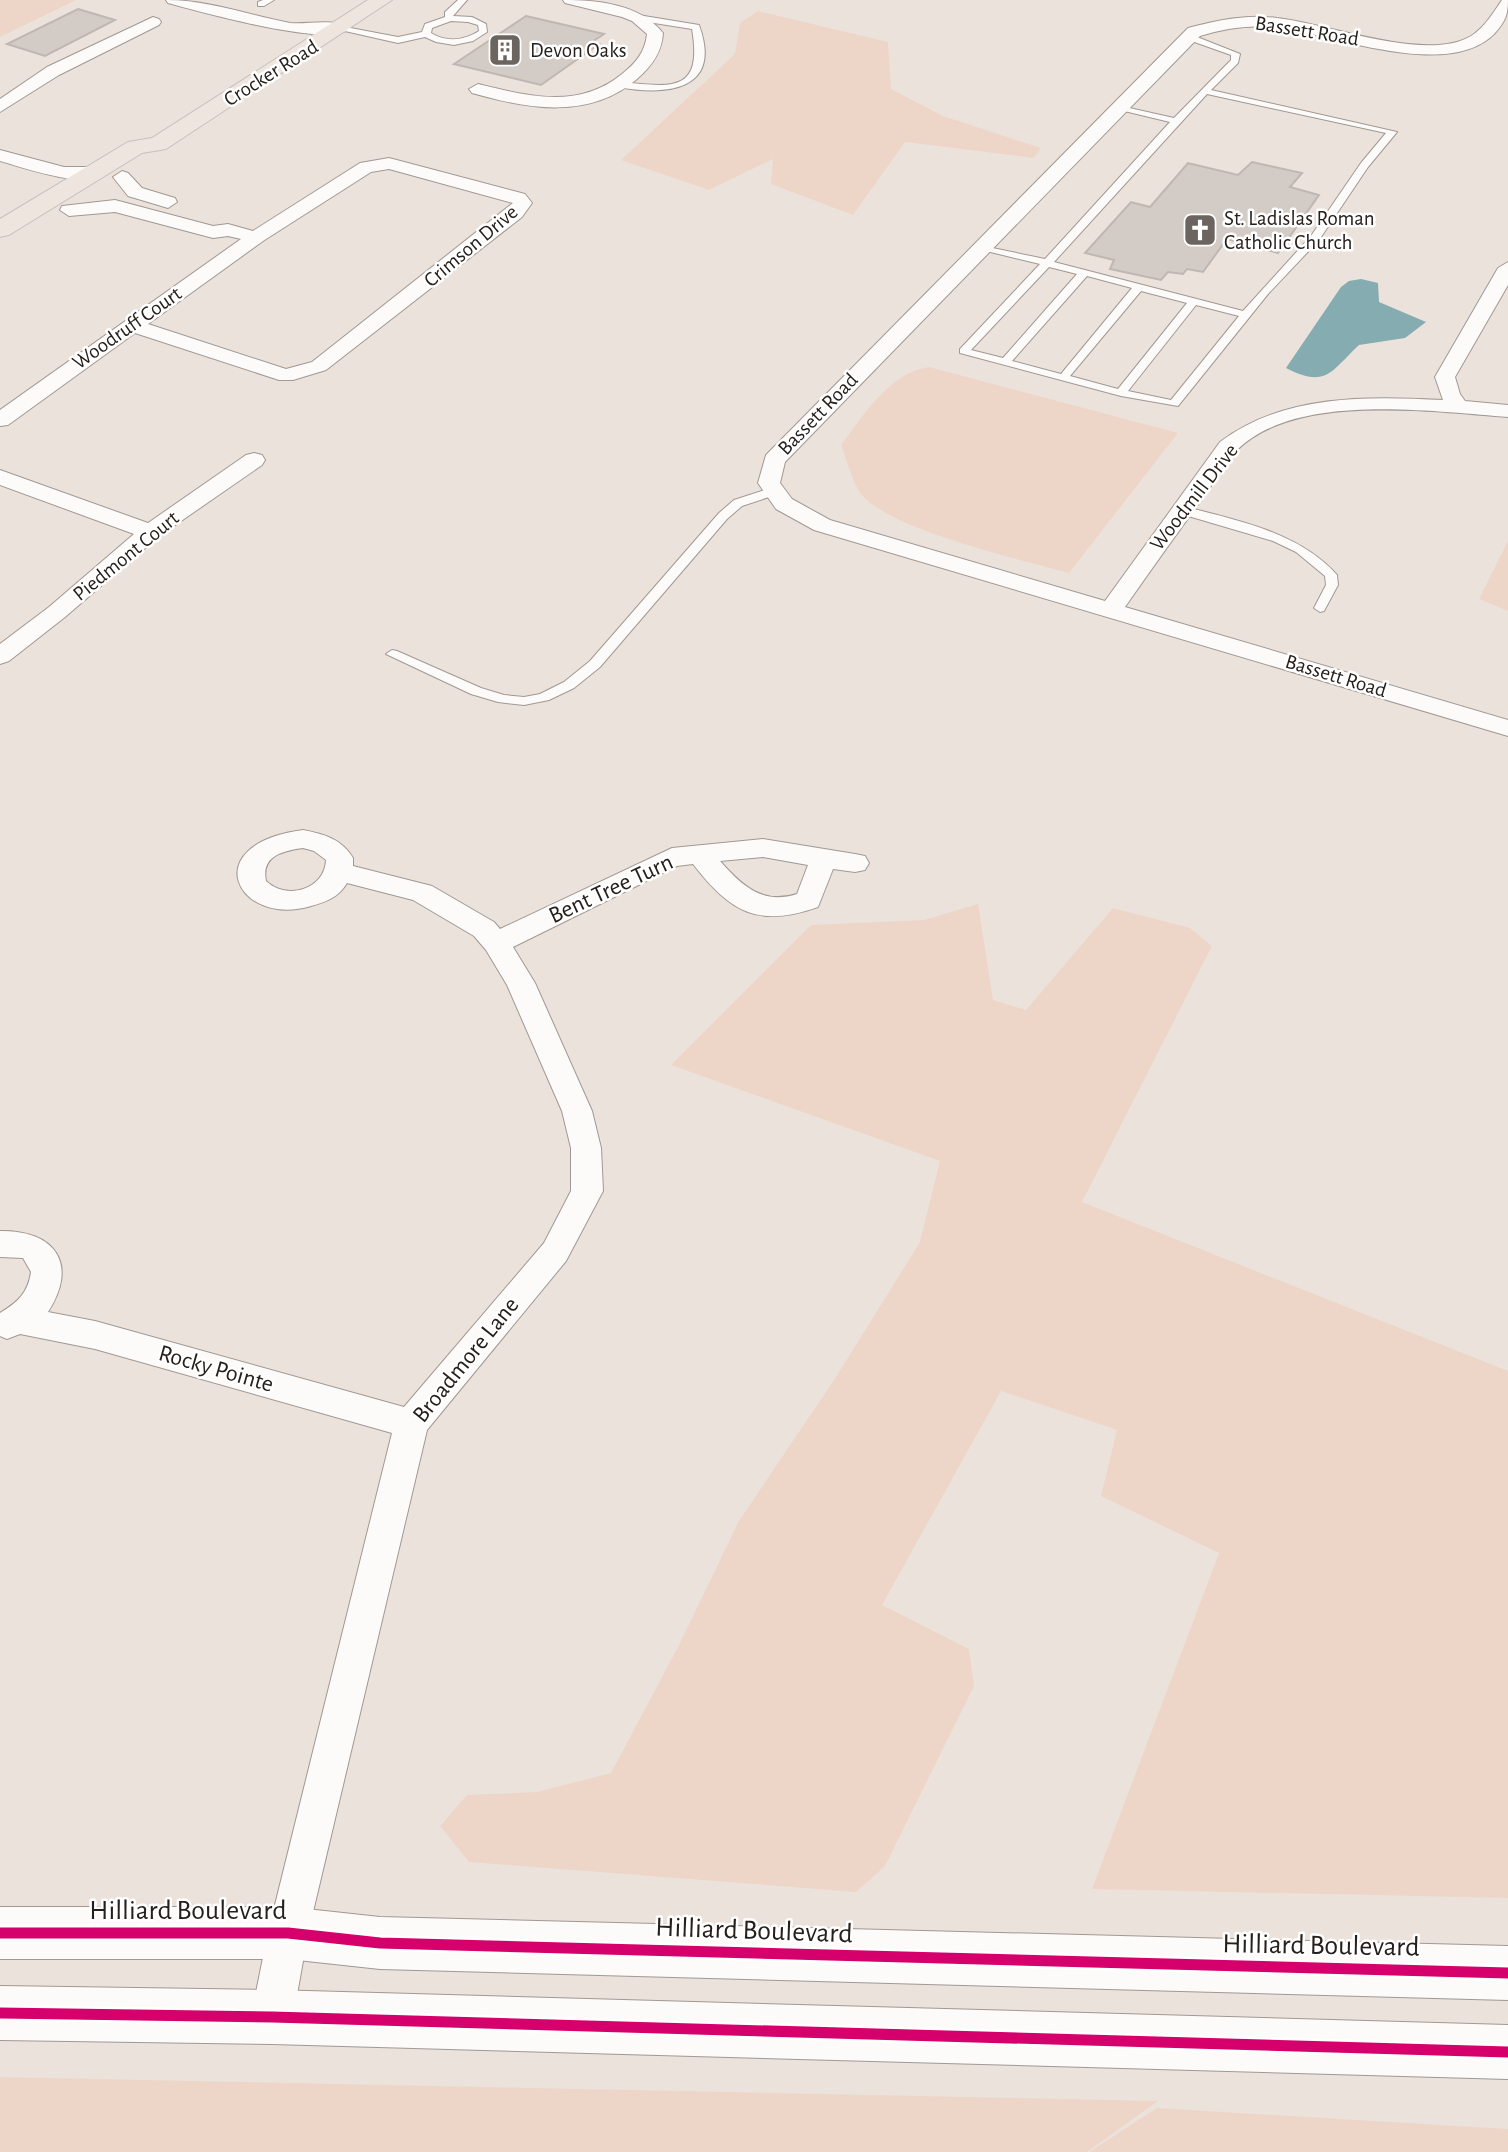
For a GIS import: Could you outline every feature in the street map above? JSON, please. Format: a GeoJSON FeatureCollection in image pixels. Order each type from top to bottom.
{"type":"FeatureCollection","features":[{"type":"Feature","properties":{"kind":"main road","name":"Crocker Road"},"geometry":{"type":"LineString","coordinates":[[0,254],[95,172],[139,146],[158,144],[382,0]]}},
{"type":"Feature","properties":{"kind":"main road","name":"Crocker Road"},"geometry":{"type":"LineString","coordinates":[[0,230],[122,177],[160,152],[158,144]]}},
{"type":"Feature","properties":{"kind":"main road","name":"Hilliard Boulevard"},"geometry":{"type":"LineString","coordinates":[[0,1933],[288,1933],[380,1943],[1508,1973]]}},
{"type":"Feature","properties":{"kind":"main road"},"geometry":{"type":"LineString","coordinates":[[0,2013],[272,2017],[1508,2052]]}},
{"type":"Feature","properties":{"kind":"street"},"geometry":{"type":"LineString","coordinates":[[174,0],[292,28],[340,29]]}},
{"type":"Feature","properties":{"kind":"street"},"geometry":{"type":"LineString","coordinates":[[236,0],[266,2],[312,15],[340,29]]}},
{"type":"Feature","properties":{"kind":"street"},"geometry":{"type":"LineString","coordinates":[[478,89],[541,104],[581,102],[605,95],[621,85],[651,56],[655,46],[655,33],[638,18],[571,0]]}},
{"type":"Feature","properties":{"kind":"street","name":"Bassett Road"},"geometry":{"type":"LineString","coordinates":[[1508,3],[1495,23],[1474,41],[1441,50],[1405,47],[1282,23],[1253,21],[1222,24],[1194,32],[774,460],[769,483],[783,504],[822,526],[1508,728]]}},
{"type":"Feature","properties":{"kind":"street"},"geometry":{"type":"LineString","coordinates":[[0,107],[53,71],[153,22]]}},
{"type":"Feature","properties":{"kind":"street"},"geometry":{"type":"LineString","coordinates":[[0,155],[63,173],[95,172]]}},
{"type":"Feature","properties":{"kind":"street","name":"Crimson Drive"},"geometry":{"type":"LineString","coordinates":[[131,325],[286,376],[309,370],[374,325],[515,214],[523,202],[518,198],[389,163],[379,164],[366,167],[325,191],[256,237]]}},
{"type":"Feature","properties":{"kind":"street"},"geometry":{"type":"LineString","coordinates":[[0,173],[43,185],[61,204],[115,206],[213,232],[228,230],[256,237]]}},
{"type":"Feature","properties":{"kind":"street"},"geometry":{"type":"LineString","coordinates":[[122,177],[135,192],[228,222],[228,230]]}},
{"type":"Feature","properties":{"kind":"street","name":"Woodruff Court"},"geometry":{"type":"LineString","coordinates":[[0,420],[256,237]]}},
{"type":"Feature","properties":{"kind":"street"},"geometry":{"type":"LineString","coordinates":[[1458,407],[1449,394],[1445,377],[1508,268]]}},
{"type":"Feature","properties":{"kind":"street","name":"Woodmill Drive"},"geometry":{"type":"LineString","coordinates":[[1111,609],[1228,447],[1254,428],[1274,420],[1327,408],[1458,407],[1508,411]]}},
{"type":"Feature","properties":{"kind":"street","name":"Piedmont Court"},"geometry":{"type":"LineString","coordinates":[[0,656],[57,612],[150,532],[254,460]]}},
{"type":"Feature","properties":{"kind":"street"},"geometry":{"type":"LineString","coordinates":[[0,477],[150,532]]}},
{"type":"Feature","properties":{"kind":"street","name":"Bent Tree Turn"},"geometry":{"type":"LineString","coordinates":[[496,943],[672,857],[764,848],[855,863]]}},
{"type":"Feature","properties":{"kind":"street"},"geometry":{"type":"LineString","coordinates":[[700,854],[721,883],[742,899],[776,910],[789,909],[808,900],[824,858]]}},
{"type":"Feature","properties":{"kind":"street","name":"Broadmore Lane"},"geometry":{"type":"LineString","coordinates":[[272,2017],[288,1933],[411,1424],[555,1252],[587,1191],[586,1147],[577,1111],[520,983],[496,943],[484,929],[422,893],[340,872]]}},
{"type":"Feature","properties":{"kind":"street"},"geometry":{"type":"LineString","coordinates":[[0,1244],[28,1247],[40,1255],[48,1271],[44,1294],[34,1307],[9,1324]]}},
{"type":"Feature","properties":{"kind":"street","name":"Rocky Pointe"},"geometry":{"type":"LineString","coordinates":[[9,1324],[95,1335],[411,1424]]}},
{"type":"Feature","properties":{"kind":"lane"},"geometry":{"type":"LineString","coordinates":[[450,18],[447,14],[463,0]]}},
{"type":"Feature","properties":{"kind":"lane"},"geometry":{"type":"LineString","coordinates":[[340,29],[387,40],[426,34],[437,40],[455,42],[473,39],[483,32],[482,24],[477,21],[450,18],[433,23],[425,30],[426,34]]}},
{"type":"Feature","properties":{"kind":"lane"},"geometry":{"type":"LineString","coordinates":[[621,85],[678,88],[691,79],[701,60],[696,27],[638,18]]}},
{"type":"Feature","properties":{"kind":"lane"},"geometry":{"type":"LineString","coordinates":[[1189,37],[1236,54],[1235,61],[1205,91],[1176,121],[964,351],[1121,393],[1174,404],[1315,237],[1364,165],[1392,132],[1205,91]]}},
{"type":"Feature","properties":{"kind":"lane"},"geometry":{"type":"LineString","coordinates":[[1119,107],[1176,121]]}},
{"type":"Feature","properties":{"kind":"lane"},"geometry":{"type":"LineString","coordinates":[[982,247],[1247,315]]}},
{"type":"Feature","properties":{"kind":"lane"},"geometry":{"type":"LineString","coordinates":[[1005,362],[1084,273]]}},
{"type":"Feature","properties":{"kind":"lane"},"geometry":{"type":"LineString","coordinates":[[1063,378],[1138,288]]}},
{"type":"Feature","properties":{"kind":"lane"},"geometry":{"type":"LineString","coordinates":[[1121,393],[1192,303]]}},
{"type":"Feature","properties":{"kind":"lane"},"geometry":{"type":"LineString","coordinates":[[392,654],[476,691],[503,699],[524,701],[544,696],[569,685],[595,664],[723,516],[738,503],[774,491]]}},
{"type":"Feature","properties":{"kind":"lane"},"geometry":{"type":"LineString","coordinates":[[1182,510],[1277,538],[1300,549],[1331,575],[1332,585],[1320,608]]}},
{"type":"Feature","properties":{"kind":"shaded area"},"geometry":{"type":"Polygon","coordinates":[[[0,0],[76,0],[0,37],[0,0]]]}},
{"type":"Feature","properties":{"kind":"shaded area"},"geometry":{"type":"Polygon","coordinates":[[[758,11],[888,42],[891,89],[943,116],[1041,148],[1034,158],[905,142],[853,215],[771,184],[773,159],[709,190],[621,160],[735,54],[740,23],[758,11]]]}},
{"type":"Feature","properties":{"kind":"shaded area"},"geometry":{"type":"Polygon","coordinates":[[[929,367],[1178,433],[1069,573],[924,530],[873,505],[859,491],[841,445],[868,409],[890,386],[902,377],[929,367]]]}},
{"type":"Feature","properties":{"kind":"shaded area"},"geometry":{"type":"Polygon","coordinates":[[[1508,541],[1508,611],[1479,599],[1508,541]]]}},
{"type":"Feature","properties":{"kind":"shaded area"},"geometry":{"type":"Polygon","coordinates":[[[978,904],[993,1000],[1026,1010],[1113,908],[1190,928],[1212,946],[1082,1202],[1508,1371],[1508,1898],[1092,1889],[1219,1553],[1101,1496],[1117,1430],[1001,1391],[882,1605],[969,1649],[974,1686],[885,1866],[856,1892],[469,1862],[440,1826],[467,1795],[537,1792],[611,1773],[678,1647],[739,1521],[836,1377],[920,1242],[940,1161],[671,1065],[811,925],[924,920],[978,904]]]}},
{"type":"Feature","properties":{"kind":"shaded area"},"geometry":{"type":"Polygon","coordinates":[[[0,2077],[1158,2101],[1087,2152],[0,2152],[0,2077]]]}},
{"type":"Feature","properties":{"kind":"shaded area"},"geometry":{"type":"Polygon","coordinates":[[[1157,2108],[1508,2129],[1508,2152],[1089,2152],[1157,2108]]]}},
{"type":"Feature","properties":{"kind":"water"},"geometry":{"type":"Polygon","coordinates":[[[1361,279],[1378,283],[1379,302],[1426,322],[1405,338],[1359,345],[1334,369],[1320,377],[1311,377],[1286,368],[1341,287],[1349,281],[1361,279]]]}},
{"type":"Feature","properties":{"kind":"building"},"geometry":{"type":"Polygon","coordinates":[[[78,9],[115,20],[45,56],[7,44],[78,9]]]}},
{"type":"Feature","properties":{"kind":"building","name":"Devon Oaks"},"geometry":{"type":"Polygon","coordinates":[[[526,16],[604,34],[592,42],[599,44],[541,85],[454,64],[526,16]]]}},
{"type":"Feature","properties":{"kind":"building","name":"St. Ladislas Roman Catholic Church"},"geometry":{"type":"Polygon","coordinates":[[[1252,162],[1302,173],[1290,187],[1319,195],[1278,253],[1227,239],[1203,272],[1187,269],[1183,274],[1168,272],[1161,280],[1110,269],[1114,260],[1085,253],[1131,202],[1150,207],[1188,163],[1238,175],[1252,162]]]}},
{"type":"Feature","properties":{"kind":"cycle path"},"geometry":{"type":"LineString","coordinates":[[0,1933],[288,1933],[380,1943],[1508,1973]]}},
{"type":"Feature","properties":{"kind":"cycle path"},"geometry":{"type":"LineString","coordinates":[[0,2013],[272,2017],[1508,2052]]}},
{"type":"Feature","properties":{"kind":"place","name":"Devon Oaks"},"geometry":{"type":"Point","coordinates":[505,50]}},
{"type":"Feature","properties":{"kind":"place","name":"St. Ladislas Roman Catholic Church"},"geometry":{"type":"Point","coordinates":[1200,230]}}]}
